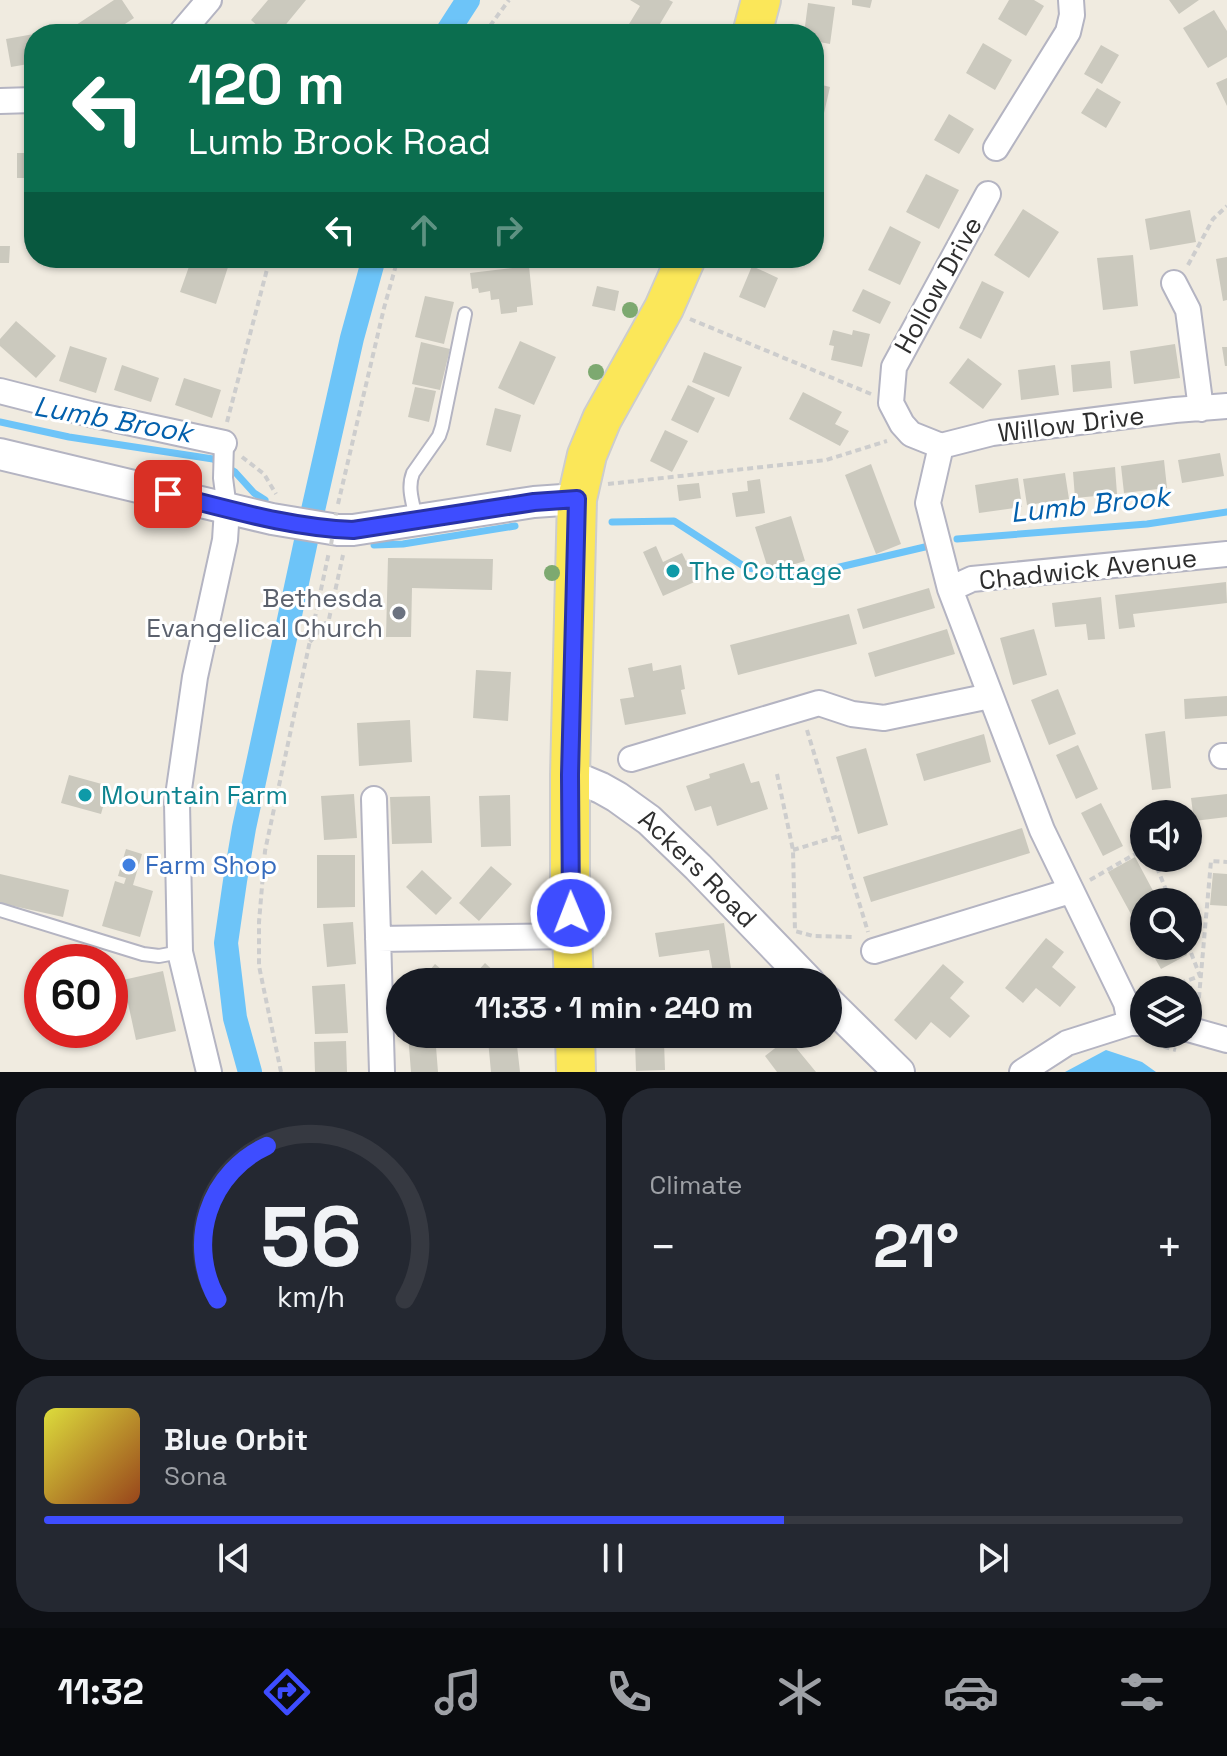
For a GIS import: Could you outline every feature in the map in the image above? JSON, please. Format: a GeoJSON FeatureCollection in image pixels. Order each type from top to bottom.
{"type":"FeatureCollection","features":[{"type":"Feature","properties":{"kind":"main road"},"geometry":{"type":"LineString","coordinates":[[755,24],[761,0]]}},
{"type":"Feature","properties":{"kind":"main road"},"geometry":{"type":"LineString","coordinates":[[573,968],[570,775],[589,492],[587,455],[602,419],[664,308],[682,268]]}},
{"type":"Feature","properties":{"kind":"main road"},"geometry":{"type":"LineString","coordinates":[[575,1048],[576,1072]]}},
{"type":"Feature","properties":{"kind":"street"},"geometry":{"type":"LineString","coordinates":[[189,24],[209,0]]}},
{"type":"Feature","properties":{"kind":"street"},"geometry":{"type":"LineString","coordinates":[[996,148],[1068,32],[1071,0]]}},
{"type":"Feature","properties":{"kind":"street"},"geometry":{"type":"LineString","coordinates":[[0,101],[24,100]]}},
{"type":"Feature","properties":{"kind":"street","name":"Hollow Drive"},"geometry":{"type":"LineString","coordinates":[[891,403],[894,367],[988,194]]}},
{"type":"Feature","properties":{"kind":"street"},"geometry":{"type":"LineString","coordinates":[[1174,283],[1188,310],[1201,409]]}},
{"type":"Feature","properties":{"kind":"street"},"geometry":{"type":"LineString","coordinates":[[0,391],[224,443],[225,540],[195,677],[177,803],[180,952],[209,1072]]}},
{"type":"Feature","properties":{"kind":"street"},"geometry":{"type":"LineString","coordinates":[[891,403],[911,434],[941,446],[928,503],[950,589],[1042,830],[1130,1010]]}},
{"type":"Feature","properties":{"kind":"street","name":"Willow Drive"},"geometry":{"type":"LineString","coordinates":[[941,446],[992,433],[1227,406]]}},
{"type":"Feature","properties":{"kind":"street"},"geometry":{"type":"LineString","coordinates":[[0,454],[227,509],[338,530],[416,521],[589,492]]}},
{"type":"Feature","properties":{"kind":"street","name":"Chadwick Avenue"},"geometry":{"type":"LineString","coordinates":[[950,589],[972,579],[1227,554]]}},
{"type":"Feature","properties":{"kind":"street"},"geometry":{"type":"LineString","coordinates":[[631,759],[819,703],[852,714],[884,718],[990,696]]}},
{"type":"Feature","properties":{"kind":"street","name":"Ackers Road"},"geometry":{"type":"LineString","coordinates":[[570,775],[617,797],[649,820],[795,968]]}},
{"type":"Feature","properties":{"kind":"street"},"geometry":{"type":"LineString","coordinates":[[374,799],[382,1072]]}},
{"type":"Feature","properties":{"kind":"street"},"geometry":{"type":"LineString","coordinates":[[872,944],[1070,891]]}},
{"type":"Feature","properties":{"kind":"street"},"geometry":{"type":"LineString","coordinates":[[378,939],[572,936]]}},
{"type":"Feature","properties":{"kind":"street"},"geometry":{"type":"LineString","coordinates":[[842,1016],[899,1072]]}},
{"type":"Feature","properties":{"kind":"street"},"geometry":{"type":"LineString","coordinates":[[1022,1072],[1067,1043],[1130,1031]]}},
{"type":"Feature","properties":{"kind":"street"},"geometry":{"type":"LineString","coordinates":[[1202,1038],[1227,1040]]}},
{"type":"Feature","properties":{"kind":"lane"},"geometry":{"type":"LineString","coordinates":[[416,521],[410,479],[442,427],[465,314]]}},
{"type":"Feature","properties":{"kind":"lane"},"geometry":{"type":"LineString","coordinates":[[0,910],[143,954],[159,956],[180,952]]}},
{"type":"Feature","properties":{"kind":"path"},"geometry":{"type":"LineString","coordinates":[[491,24],[509,0]]}},
{"type":"Feature","properties":{"kind":"path"},"geometry":{"type":"LineString","coordinates":[[1174,283],[1189,265],[1213,219],[1227,206]]}},
{"type":"Feature","properties":{"kind":"path"},"geometry":{"type":"LineString","coordinates":[[267,268],[228,414],[224,443],[264,474],[276,492],[272,519]]}},
{"type":"Feature","properties":{"kind":"path"},"geometry":{"type":"LineString","coordinates":[[281,1072],[259,966],[265,851],[336,513],[395,268]]}},
{"type":"Feature","properties":{"kind":"path"},"geometry":{"type":"LineString","coordinates":[[664,308],[891,403]]}},
{"type":"Feature","properties":{"kind":"path"},"geometry":{"type":"LineString","coordinates":[[589,492],[826,460],[911,434]]}},
{"type":"Feature","properties":{"kind":"path"},"geometry":{"type":"LineString","coordinates":[[309,644],[329,619],[343,554]]}},
{"type":"Feature","properties":{"kind":"path"},"geometry":{"type":"LineString","coordinates":[[777,774],[793,850],[795,931],[872,944],[801,708]]}},
{"type":"Feature","properties":{"kind":"path"},"geometry":{"type":"LineString","coordinates":[[793,850],[839,836]]}},
{"type":"Feature","properties":{"kind":"path"},"geometry":{"type":"LineString","coordinates":[[1070,891],[1130,857]]}},
{"type":"Feature","properties":{"kind":"path"},"geometry":{"type":"LineString","coordinates":[[1200,976],[1211,861],[1227,862]]}},
{"type":"Feature","properties":{"kind":"path"},"geometry":{"type":"LineString","coordinates":[[1194,960],[1200,976]]}},
{"type":"Feature","properties":{"kind":"water"},"geometry":{"type":"Polygon","coordinates":[[[1106,1050],[1142,1062],[1156,1072],[1065,1072],[1106,1050]]]}},
{"type":"Feature","properties":{"kind":"building"},"geometry":{"type":"Polygon","coordinates":[[[114,0],[122,0],[134,18],[125,24],[78,24],[114,0]]]}},
{"type":"Feature","properties":{"kind":"building"},"geometry":{"type":"Polygon","coordinates":[[[268,0],[306,0],[286,24],[256,24],[251,20],[268,0]]]}},
{"type":"Feature","properties":{"kind":"building"},"geometry":{"type":"Polygon","coordinates":[[[630,0],[673,2],[660,24],[629,24],[640,6],[630,0]]]}},
{"type":"Feature","properties":{"kind":"building"},"geometry":{"type":"Polygon","coordinates":[[[852,0],[872,0],[870,8],[852,5],[852,0]]]}},
{"type":"Feature","properties":{"kind":"building"},"geometry":{"type":"Polygon","coordinates":[[[1009,0],[1034,0],[1044,6],[1026,36],[998,19],[1009,0]]]}},
{"type":"Feature","properties":{"kind":"building"},"geometry":{"type":"Polygon","coordinates":[[[1169,0],[1199,0],[1179,14],[1169,0]]]}},
{"type":"Feature","properties":{"kind":"building"},"geometry":{"type":"Polygon","coordinates":[[[808,3],[835,7],[830,44],[824,43],[824,24],[805,24],[808,3]]]}},
{"type":"Feature","properties":{"kind":"building"},"geometry":{"type":"Polygon","coordinates":[[[1214,10],[1227,31],[1227,57],[1208,68],[1183,28],[1214,10]]]}},
{"type":"Feature","properties":{"kind":"building"},"geometry":{"type":"Polygon","coordinates":[[[24,36],[24,65],[11,67],[6,39],[24,36]]]}},
{"type":"Feature","properties":{"kind":"building"},"geometry":{"type":"Polygon","coordinates":[[[983,43],[1012,60],[995,90],[966,73],[983,43]]]}},
{"type":"Feature","properties":{"kind":"building"},"geometry":{"type":"Polygon","coordinates":[[[1101,45],[1119,55],[1102,84],[1084,74],[1101,45]]]}},
{"type":"Feature","properties":{"kind":"building"},"geometry":{"type":"Polygon","coordinates":[[[1227,78],[1227,106],[1216,83],[1227,78]]]}},
{"type":"Feature","properties":{"kind":"building"},"geometry":{"type":"Polygon","coordinates":[[[824,86],[830,87],[824,113],[824,86]]]}},
{"type":"Feature","properties":{"kind":"building"},"geometry":{"type":"Polygon","coordinates":[[[1097,88],[1121,102],[1106,128],[1081,113],[1097,88]]]}},
{"type":"Feature","properties":{"kind":"building"},"geometry":{"type":"Polygon","coordinates":[[[949,114],[974,129],[959,154],[934,140],[949,114]]]}},
{"type":"Feature","properties":{"kind":"building"},"geometry":{"type":"Polygon","coordinates":[[[17,153],[24,153],[24,178],[17,178],[17,153]]]}},
{"type":"Feature","properties":{"kind":"building"},"geometry":{"type":"Polygon","coordinates":[[[926,174],[959,190],[939,229],[906,212],[926,174]]]}},
{"type":"Feature","properties":{"kind":"building"},"geometry":{"type":"Polygon","coordinates":[[[1023,209],[1059,232],[1029,278],[994,255],[1023,209]]]}},
{"type":"Feature","properties":{"kind":"building"},"geometry":{"type":"Polygon","coordinates":[[[1190,210],[1196,242],[1150,250],[1145,219],[1190,210]]]}},
{"type":"Feature","properties":{"kind":"building"},"geometry":{"type":"Polygon","coordinates":[[[890,226],[921,242],[900,285],[868,270],[890,226]]]}},
{"type":"Feature","properties":{"kind":"building"},"geometry":{"type":"Polygon","coordinates":[[[0,246],[10,246],[9,263],[0,263],[0,246]]]}},
{"type":"Feature","properties":{"kind":"building"},"geometry":{"type":"Polygon","coordinates":[[[1133,255],[1138,306],[1103,310],[1097,258],[1133,255]]]}},
{"type":"Feature","properties":{"kind":"building"},"geometry":{"type":"Polygon","coordinates":[[[1227,257],[1227,300],[1223,301],[1216,259],[1227,257]]]}},
{"type":"Feature","properties":{"kind":"building"},"geometry":{"type":"Polygon","coordinates":[[[188,268],[228,268],[216,304],[180,292],[188,268]]]}},
{"type":"Feature","properties":{"kind":"building"},"geometry":{"type":"Polygon","coordinates":[[[529,268],[533,305],[517,307],[517,312],[501,314],[499,299],[491,300],[490,291],[479,293],[478,288],[472,289],[470,273],[529,268]]]}},
{"type":"Feature","properties":{"kind":"building"},"geometry":{"type":"Polygon","coordinates":[[[751,268],[778,278],[765,308],[739,297],[751,268]]]}},
{"type":"Feature","properties":{"kind":"building"},"geometry":{"type":"Polygon","coordinates":[[[982,281],[1004,292],[981,339],[959,328],[982,281]]]}},
{"type":"Feature","properties":{"kind":"building"},"geometry":{"type":"Polygon","coordinates":[[[597,286],[619,291],[615,311],[592,306],[597,286]]]}},
{"type":"Feature","properties":{"kind":"building"},"geometry":{"type":"Polygon","coordinates":[[[863,289],[891,302],[880,324],[852,311],[863,289]]]}},
{"type":"Feature","properties":{"kind":"building"},"geometry":{"type":"Polygon","coordinates":[[[425,296],[454,302],[444,344],[415,337],[425,296]]]}},
{"type":"Feature","properties":{"kind":"building"},"geometry":{"type":"Polygon","coordinates":[[[16,321],[56,356],[36,378],[0,346],[0,339],[16,321]]]}},
{"type":"Feature","properties":{"kind":"building"},"geometry":{"type":"Polygon","coordinates":[[[833,330],[852,335],[853,330],[870,334],[862,367],[831,360],[834,346],[829,345],[833,330]]]}},
{"type":"Feature","properties":{"kind":"building"},"geometry":{"type":"Polygon","coordinates":[[[520,341],[556,357],[534,405],[498,388],[520,341]]]}},
{"type":"Feature","properties":{"kind":"building"},"geometry":{"type":"Polygon","coordinates":[[[421,342],[450,349],[440,390],[412,384],[421,342]]]}},
{"type":"Feature","properties":{"kind":"building"},"geometry":{"type":"Polygon","coordinates":[[[1175,344],[1180,378],[1134,384],[1130,351],[1175,344]]]}},
{"type":"Feature","properties":{"kind":"building"},"geometry":{"type":"Polygon","coordinates":[[[70,346],[107,358],[96,393],[59,381],[70,346]]]}},
{"type":"Feature","properties":{"kind":"building"},"geometry":{"type":"Polygon","coordinates":[[[1222,347],[1227,347],[1227,366],[1225,366],[1222,347]]]}},
{"type":"Feature","properties":{"kind":"building"},"geometry":{"type":"Polygon","coordinates":[[[704,352],[742,367],[729,397],[692,382],[704,352]]]}},
{"type":"Feature","properties":{"kind":"building"},"geometry":{"type":"Polygon","coordinates":[[[968,358],[1002,384],[983,409],[949,383],[968,358]]]}},
{"type":"Feature","properties":{"kind":"building"},"geometry":{"type":"Polygon","coordinates":[[[1110,361],[1112,388],[1073,392],[1071,365],[1110,361]]]}},
{"type":"Feature","properties":{"kind":"building"},"geometry":{"type":"Polygon","coordinates":[[[122,365],[159,378],[151,402],[114,390],[122,365]]]}},
{"type":"Feature","properties":{"kind":"building"},"geometry":{"type":"Polygon","coordinates":[[[1055,365],[1059,395],[1021,400],[1018,370],[1055,365]]]}},
{"type":"Feature","properties":{"kind":"building"},"geometry":{"type":"Polygon","coordinates":[[[184,378],[221,390],[212,418],[175,405],[184,378]]]}},
{"type":"Feature","properties":{"kind":"building"},"geometry":{"type":"Polygon","coordinates":[[[688,385],[715,398],[698,433],[671,420],[688,385]]]}},
{"type":"Feature","properties":{"kind":"building"},"geometry":{"type":"Polygon","coordinates":[[[415,387],[436,391],[429,422],[408,417],[415,387]]]}},
{"type":"Feature","properties":{"kind":"building"},"geometry":{"type":"Polygon","coordinates":[[[803,392],[842,412],[835,424],[849,431],[840,446],[789,419],[803,392]]]}},
{"type":"Feature","properties":{"kind":"building"},"geometry":{"type":"Polygon","coordinates":[[[495,408],[521,415],[511,452],[486,445],[495,408]]]}},
{"type":"Feature","properties":{"kind":"building"},"geometry":{"type":"Polygon","coordinates":[[[665,430],[688,441],[672,472],[650,461],[665,430]]]}},
{"type":"Feature","properties":{"kind":"building"},"geometry":{"type":"Polygon","coordinates":[[[1220,453],[1224,476],[1182,483],[1178,460],[1220,453]]]}},
{"type":"Feature","properties":{"kind":"building"},"geometry":{"type":"Polygon","coordinates":[[[1164,460],[1167,488],[1124,493],[1121,466],[1164,460]]]}},
{"type":"Feature","properties":{"kind":"building"},"geometry":{"type":"Polygon","coordinates":[[[871,464],[901,544],[876,554],[845,475],[871,464]]]}},
{"type":"Feature","properties":{"kind":"building"},"geometry":{"type":"Polygon","coordinates":[[[1115,467],[1117,494],[1075,498],[1073,472],[1115,467]]]}},
{"type":"Feature","properties":{"kind":"building"},"geometry":{"type":"Polygon","coordinates":[[[1065,473],[1069,499],[1027,505],[1023,479],[1065,473]]]}},
{"type":"Feature","properties":{"kind":"building"},"geometry":{"type":"Polygon","coordinates":[[[1018,478],[1022,507],[979,513],[975,485],[1018,478]]]}},
{"type":"Feature","properties":{"kind":"building"},"geometry":{"type":"Polygon","coordinates":[[[760,479],[765,513],[736,517],[732,493],[748,491],[747,481],[760,479]]]}},
{"type":"Feature","properties":{"kind":"building"},"geometry":{"type":"Polygon","coordinates":[[[699,483],[701,498],[679,501],[677,485],[699,483]]]}},
{"type":"Feature","properties":{"kind":"building"},"geometry":{"type":"Polygon","coordinates":[[[791,516],[805,561],[769,572],[755,527],[791,516]]]}},
{"type":"Feature","properties":{"kind":"building","name":"The Cottage"},"geometry":{"type":"Polygon","coordinates":[[[656,546],[663,562],[682,553],[686,561],[690,559],[699,580],[663,596],[643,552],[656,546]]]}},
{"type":"Feature","properties":{"kind":"building","name":"Bethesda Evangelical Church"},"geometry":{"type":"Polygon","coordinates":[[[388,558],[493,559],[492,590],[412,588],[411,637],[386,637],[388,558]]]}},
{"type":"Feature","properties":{"kind":"building"},"geometry":{"type":"Polygon","coordinates":[[[1226,582],[1227,603],[1133,614],[1135,627],[1119,629],[1115,595],[1226,582]]]}},
{"type":"Feature","properties":{"kind":"building"},"geometry":{"type":"Polygon","coordinates":[[[929,588],[935,608],[863,629],[857,609],[929,588]]]}},
{"type":"Feature","properties":{"kind":"building"},"geometry":{"type":"Polygon","coordinates":[[[1101,597],[1105,639],[1088,640],[1086,624],[1055,627],[1052,603],[1101,597]]]}},
{"type":"Feature","properties":{"kind":"building"},"geometry":{"type":"Polygon","coordinates":[[[849,614],[857,644],[738,675],[730,645],[849,614]]]}},
{"type":"Feature","properties":{"kind":"building"},"geometry":{"type":"Polygon","coordinates":[[[947,629],[955,654],[875,677],[868,653],[947,629]]]}},
{"type":"Feature","properties":{"kind":"building"},"geometry":{"type":"Polygon","coordinates":[[[1034,629],[1047,675],[1013,685],[1000,638],[1034,629]]]}},
{"type":"Feature","properties":{"kind":"building"},"geometry":{"type":"Polygon","coordinates":[[[652,663],[653,671],[681,665],[685,689],[681,690],[686,714],[625,725],[620,699],[634,697],[628,668],[652,663]]]}},
{"type":"Feature","properties":{"kind":"building"},"geometry":{"type":"Polygon","coordinates":[[[476,670],[511,672],[508,721],[473,718],[476,670]]]}},
{"type":"Feature","properties":{"kind":"building"},"geometry":{"type":"Polygon","coordinates":[[[1058,689],[1076,734],[1049,745],[1031,700],[1058,689]]]}},
{"type":"Feature","properties":{"kind":"building"},"geometry":{"type":"Polygon","coordinates":[[[1227,696],[1227,716],[1185,719],[1184,699],[1227,696]]]}},
{"type":"Feature","properties":{"kind":"building"},"geometry":{"type":"Polygon","coordinates":[[[410,720],[412,762],[359,766],[357,723],[410,720]]]}},
{"type":"Feature","properties":{"kind":"building"},"geometry":{"type":"Polygon","coordinates":[[[1165,731],[1171,788],[1152,790],[1145,734],[1165,731]]]}},
{"type":"Feature","properties":{"kind":"building"},"geometry":{"type":"Polygon","coordinates":[[[984,734],[991,762],[924,781],[916,754],[984,734]]]}},
{"type":"Feature","properties":{"kind":"building"},"geometry":{"type":"Polygon","coordinates":[[[1078,745],[1098,789],[1076,799],[1056,755],[1078,745]]]}},
{"type":"Feature","properties":{"kind":"building"},"geometry":{"type":"Polygon","coordinates":[[[866,748],[888,825],[858,834],[836,757],[866,748]]]}},
{"type":"Feature","properties":{"kind":"building"},"geometry":{"type":"Polygon","coordinates":[[[744,763],[751,783],[759,781],[768,809],[717,826],[711,806],[695,811],[686,786],[710,778],[709,774],[744,763]]]}},
{"type":"Feature","properties":{"kind":"building","name":"Mountain Farm"},"geometry":{"type":"Polygon","coordinates":[[[69,775],[109,786],[101,814],[61,803],[69,775]]]}},
{"type":"Feature","properties":{"kind":"building"},"geometry":{"type":"Polygon","coordinates":[[[354,794],[357,838],[324,840],[321,796],[354,794]]]}},
{"type":"Feature","properties":{"kind":"building"},"geometry":{"type":"Polygon","coordinates":[[[1227,794],[1227,817],[1202,820],[1202,800],[1191,798],[1227,794]]]}},
{"type":"Feature","properties":{"kind":"building"},"geometry":{"type":"Polygon","coordinates":[[[510,795],[511,846],[481,847],[479,796],[510,795]]]}},
{"type":"Feature","properties":{"kind":"building"},"geometry":{"type":"Polygon","coordinates":[[[430,796],[432,843],[392,844],[390,797],[430,796]]]}},
{"type":"Feature","properties":{"kind":"building"},"geometry":{"type":"Polygon","coordinates":[[[1101,803],[1123,846],[1103,856],[1081,813],[1101,803]]]}},
{"type":"Feature","properties":{"kind":"building"},"geometry":{"type":"Polygon","coordinates":[[[1022,828],[1030,853],[871,902],[863,877],[1022,828]]]}},
{"type":"Feature","properties":{"kind":"building"},"geometry":{"type":"Polygon","coordinates":[[[126,849],[142,854],[133,885],[153,891],[140,937],[102,926],[115,881],[124,884],[126,878],[118,876],[126,849]]]}},
{"type":"Feature","properties":{"kind":"building"},"geometry":{"type":"Polygon","coordinates":[[[317,855],[355,855],[355,907],[317,908],[317,855]]]}},
{"type":"Feature","properties":{"kind":"building"},"geometry":{"type":"Polygon","coordinates":[[[1130,860],[1130,872],[1143,872],[1152,888],[1130,888],[1130,912],[1108,872],[1130,860]]]}},
{"type":"Feature","properties":{"kind":"building"},"geometry":{"type":"Polygon","coordinates":[[[491,866],[512,884],[479,921],[459,903],[491,866]]]}},
{"type":"Feature","properties":{"kind":"building"},"geometry":{"type":"Polygon","coordinates":[[[422,870],[452,898],[436,915],[406,887],[422,870]]]}},
{"type":"Feature","properties":{"kind":"building"},"geometry":{"type":"Polygon","coordinates":[[[1213,873],[1227,874],[1227,906],[1210,905],[1213,873]]]}},
{"type":"Feature","properties":{"kind":"building"},"geometry":{"type":"Polygon","coordinates":[[[0,874],[69,890],[63,917],[0,903],[0,874]]]}},
{"type":"Feature","properties":{"kind":"building"},"geometry":{"type":"Polygon","coordinates":[[[353,922],[356,964],[327,967],[323,924],[353,922]]]}},
{"type":"Feature","properties":{"kind":"building"},"geometry":{"type":"Polygon","coordinates":[[[724,923],[731,968],[712,968],[709,950],[659,957],[655,933],[724,923]]]}},
{"type":"Feature","properties":{"kind":"building"},"geometry":{"type":"Polygon","coordinates":[[[1046,938],[1064,952],[1052,967],[1076,987],[1060,1007],[1036,988],[1023,1003],[1005,988],[1046,938]]]}},
{"type":"Feature","properties":{"kind":"building"},"geometry":{"type":"Polygon","coordinates":[[[1156,960],[1178,960],[1161,969],[1156,960]]]}},
{"type":"Feature","properties":{"kind":"building"},"geometry":{"type":"Polygon","coordinates":[[[943,964],[964,982],[950,998],[970,1016],[950,1038],[931,1022],[916,1040],[894,1020],[943,964]]]}},
{"type":"Feature","properties":{"kind":"building"},"geometry":{"type":"Polygon","coordinates":[[[163,971],[176,1031],[136,1040],[128,1003],[128,979],[163,971]]]}},
{"type":"Feature","properties":{"kind":"building"},"geometry":{"type":"Polygon","coordinates":[[[345,984],[348,1033],[315,1034],[312,986],[345,984]]]}},
{"type":"Feature","properties":{"kind":"building"},"geometry":{"type":"Polygon","coordinates":[[[346,1041],[347,1072],[315,1072],[314,1042],[346,1041]]]}},
{"type":"Feature","properties":{"kind":"building"},"geometry":{"type":"Polygon","coordinates":[[[409,1048],[436,1048],[438,1072],[411,1072],[409,1048]]]}},
{"type":"Feature","properties":{"kind":"building"},"geometry":{"type":"Polygon","coordinates":[[[489,1048],[517,1048],[520,1072],[491,1072],[489,1048]]]}},
{"type":"Feature","properties":{"kind":"building"},"geometry":{"type":"Polygon","coordinates":[[[635,1048],[664,1048],[665,1070],[636,1071],[635,1048]]]}},
{"type":"Feature","properties":{"kind":"building"},"geometry":{"type":"Polygon","coordinates":[[[775,1048],[796,1048],[816,1072],[777,1072],[765,1056],[775,1048]]]}},
{"type":"Feature","properties":{"kind":"waterway"},"geometry":{"type":"LineString","coordinates":[[452,24],[468,0]]}},
{"type":"Feature","properties":{"kind":"waterway"},"geometry":{"type":"LineString","coordinates":[[250,1072],[235,1018],[226,943],[235,881],[306,541],[352,338],[371,268]]}},
{"type":"Feature","properties":{"kind":"waterway","name":"Lumb Brook"},"geometry":{"type":"LineString","coordinates":[[0,422],[69,437],[213,459],[235,472],[265,500]]}},
{"type":"Feature","properties":{"kind":"waterway","name":"Lumb Brook"},"geometry":{"type":"LineString","coordinates":[[957,539],[1147,524],[1227,512]]}},
{"type":"Feature","properties":{"kind":"waterway","name":"Lumb Brook"},"geometry":{"type":"LineString","coordinates":[[612,522],[674,521],[745,567],[793,578],[929,546]]}},
{"type":"Feature","properties":{"kind":"waterway"},"geometry":{"type":"LineString","coordinates":[[374,545],[403,544],[515,526]]}},
{"type":"Feature","properties":{"kind":"place","name":"The Cottage"},"geometry":{"type":"Point","coordinates":[673,571]}},
{"type":"Feature","properties":{"kind":"place","name":"Bethesda Evangelical Church"},"geometry":{"type":"Point","coordinates":[399,613]}},
{"type":"Feature","properties":{"kind":"place","name":"Mountain Farm"},"geometry":{"type":"Point","coordinates":[85,795]}},
{"type":"Feature","properties":{"kind":"place","name":"Farm Shop"},"geometry":{"type":"Point","coordinates":[129,865]}},
{"type":"Feature","properties":{"kind":"route"},"geometry":{"type":"LineString","coordinates":[[168,494],[272,519],[338,530],[534,502],[577,499],[570,775],[571,913]]}}]}
